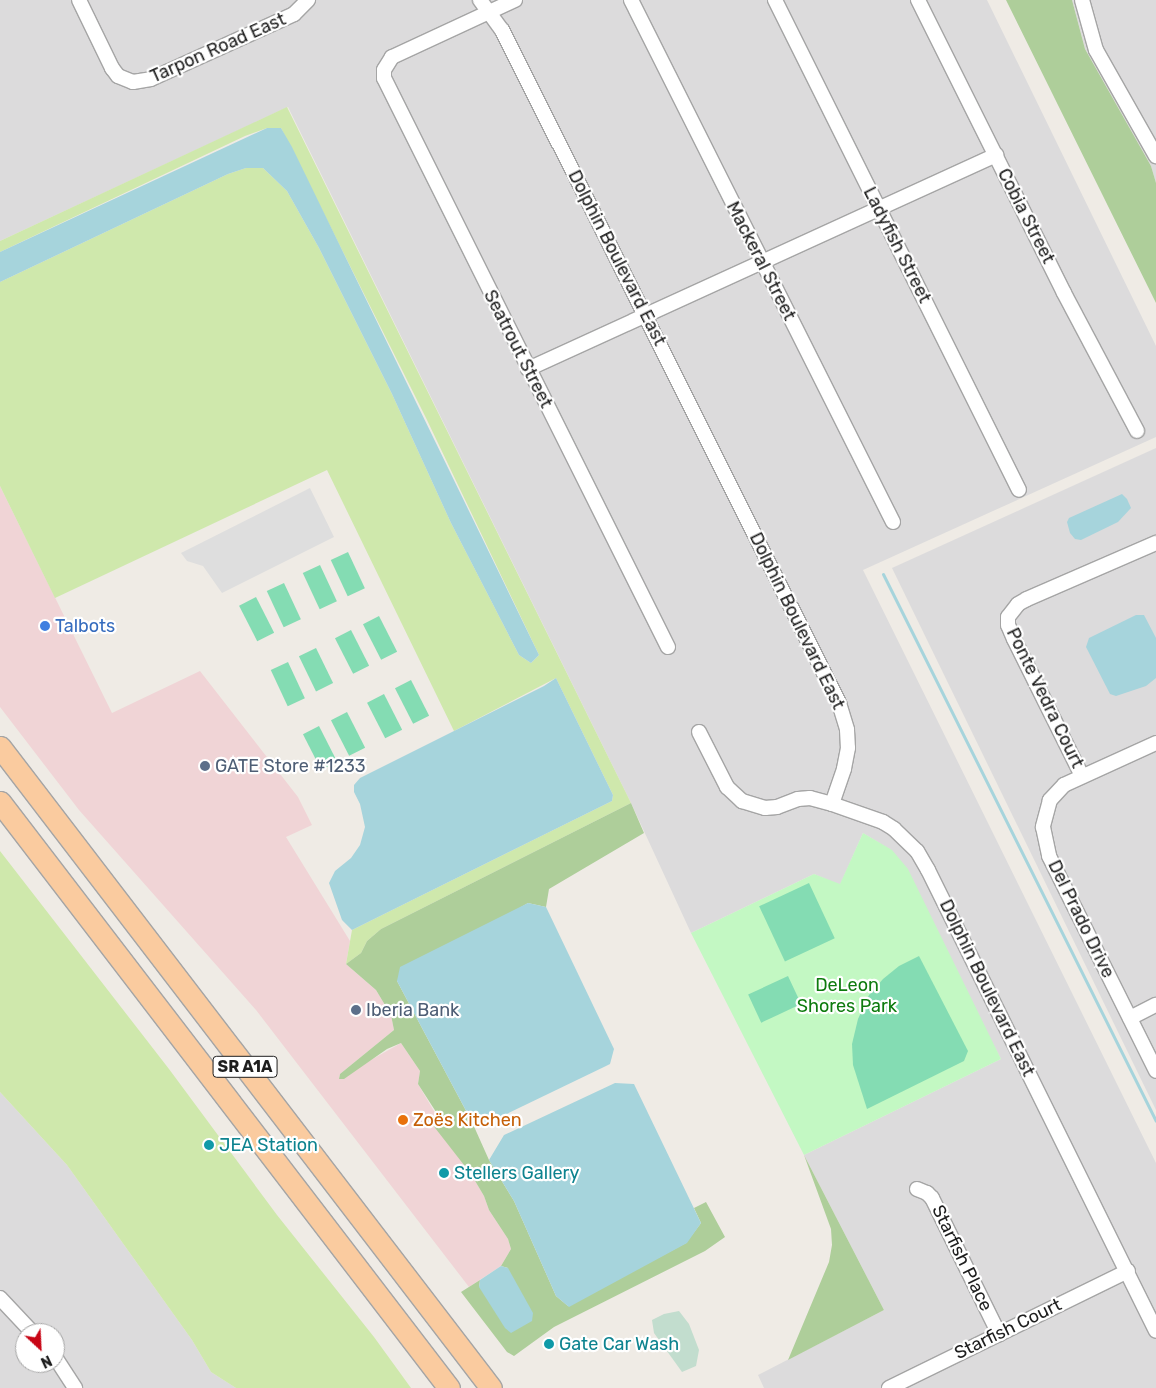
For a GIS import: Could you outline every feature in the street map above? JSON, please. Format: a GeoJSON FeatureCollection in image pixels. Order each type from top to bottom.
{"type":"FeatureCollection","features":[{"type":"Feature","properties":{"kind":"main road","name":"SR A1A"},"geometry":{"type":"LineString","coordinates":[[0,746],[491,1388]]}},
{"type":"Feature","properties":{"kind":"main road","name":"SR A1A"},"geometry":{"type":"LineString","coordinates":[[0,802],[449,1388]]}},
{"type":"Feature","properties":{"kind":"street","name":"Tarpon Road East"},"geometry":{"type":"LineString","coordinates":[[80,0],[112,68],[118,76],[133,82],[151,79],[294,14],[308,0]]}},
{"type":"Feature","properties":{"kind":"street","name":"Dolphin Boulevard East"},"geometry":{"type":"LineString","coordinates":[[480,0],[502,30],[841,710],[847,730],[848,748],[844,769],[832,804],[883,822],[894,829],[917,851],[1128,1271],[1156,1331]]}},
{"type":"Feature","properties":{"kind":"street"},"geometry":{"type":"LineString","coordinates":[[489,12],[515,0]]}},
{"type":"Feature","properties":{"kind":"street","name":"Mackeral Street"},"geometry":{"type":"LineString","coordinates":[[630,0],[893,522]]}},
{"type":"Feature","properties":{"kind":"street","name":"Ladyfish Street"},"geometry":{"type":"LineString","coordinates":[[774,0],[1019,490]]}},
{"type":"Feature","properties":{"kind":"street","name":"Cobia Street"},"geometry":{"type":"LineString","coordinates":[[918,0],[1136,431]]}},
{"type":"Feature","properties":{"kind":"street"},"geometry":{"type":"LineString","coordinates":[[1082,0],[1096,50],[1106,71],[1154,149]]}},
{"type":"Feature","properties":{"kind":"street","name":"Seatrout Street"},"geometry":{"type":"LineString","coordinates":[[489,12],[399,53],[387,63],[384,70],[386,86],[668,647]]}},
{"type":"Feature","properties":{"kind":"street"},"geometry":{"type":"LineString","coordinates":[[528,368],[996,155]]}},
{"type":"Feature","properties":{"kind":"street","name":"Ponte Vedra Court"},"geometry":{"type":"LineString","coordinates":[[1156,543],[1027,599],[1018,604],[1008,617],[1010,630],[1082,776],[1156,742]]}},
{"type":"Feature","properties":{"kind":"street"},"geometry":{"type":"LineString","coordinates":[[699,732],[727,787],[742,801],[765,808],[777,807],[798,799],[810,798],[832,804]]}},
{"type":"Feature","properties":{"kind":"street","name":"Del Prado Drive"},"geometry":{"type":"LineString","coordinates":[[1082,776],[1064,785],[1050,800],[1045,813],[1045,840],[1057,872],[1156,1071]]}},
{"type":"Feature","properties":{"kind":"street"},"geometry":{"type":"LineString","coordinates":[[1130,1018],[1156,1005]]}},
{"type":"Feature","properties":{"kind":"street","name":"Starfish Place"},"geometry":{"type":"LineString","coordinates":[[917,1190],[927,1193],[932,1198],[999,1334]]}},
{"type":"Feature","properties":{"kind":"street","name":"Starfish Court"},"geometry":{"type":"LineString","coordinates":[[889,1388],[1128,1271]]}},
{"type":"Feature","properties":{"kind":"street"},"geometry":{"type":"LineString","coordinates":[[0,1298],[24,1323]]}},
{"type":"Feature","properties":{"kind":"street"},"geometry":{"type":"LineString","coordinates":[[65,1372],[76,1388]]}},
{"type":"Feature","properties":{"kind":"shaded area"},"geometry":{"type":"Polygon","coordinates":[[[0,0],[987,0],[1156,346],[1156,437],[863,570],[1156,1163],[1156,1388],[764,1388],[758,1375],[884,1310],[804,1155],[1001,1059],[891,850],[863,833],[840,885],[814,874],[691,933],[631,803],[288,107],[0,241],[0,0]]]}},
{"type":"Feature","properties":{"kind":"shaded area"},"geometry":{"type":"Polygon","coordinates":[[[1072,0],[1156,0],[1156,183],[1151,166],[1085,49],[1072,0]]]}},
{"type":"Feature","properties":{"kind":"shaded area"},"geometry":{"type":"Polygon","coordinates":[[[1156,448],[1156,1110],[892,568],[1156,448]]]}},
{"type":"Feature","properties":{"kind":"shaded area"},"geometry":{"type":"Polygon","coordinates":[[[0,486],[112,713],[200,671],[298,797],[312,825],[286,837],[350,941],[346,964],[376,990],[391,1015],[394,1030],[340,1074],[339,1078],[401,1043],[420,1071],[418,1084],[484,1196],[489,1210],[508,1239],[511,1249],[501,1266],[469,1287],[256,1010],[79,810],[0,707],[0,486]]]}},
{"type":"Feature","properties":{"kind":"shaded area"},"geometry":{"type":"Polygon","coordinates":[[[310,488],[334,537],[222,593],[203,566],[187,561],[181,553],[310,488]]]}},
{"type":"Feature","properties":{"kind":"shaded area"},"geometry":{"type":"Polygon","coordinates":[[[0,1092],[67,1165],[192,1340],[211,1372],[236,1388],[0,1388],[0,1092]]]}},
{"type":"Feature","properties":{"kind":"green space"},"geometry":{"type":"Polygon","coordinates":[[[1006,0],[1072,0],[1085,49],[1151,166],[1156,183],[1156,303],[1006,0]]]}},
{"type":"Feature","properties":{"kind":"green space"},"geometry":{"type":"Polygon","coordinates":[[[287,107],[631,803],[381,929],[367,941],[361,953],[346,964],[352,930],[612,801],[613,795],[556,678],[454,731],[327,470],[55,598],[0,486],[0,282],[228,174],[246,168],[263,168],[287,191],[319,248],[392,394],[451,523],[519,655],[531,663],[539,655],[427,420],[281,128],[267,128],[245,136],[0,252],[0,241],[287,107]]]}},
{"type":"Feature","properties":{"kind":"green space"},"geometry":{"type":"Polygon","coordinates":[[[348,552],[365,588],[348,596],[331,560],[348,552]]]}},
{"type":"Feature","properties":{"kind":"green space"},"geometry":{"type":"Polygon","coordinates":[[[320,565],[337,601],[320,609],[303,573],[320,565]]]}},
{"type":"Feature","properties":{"kind":"green space"},"geometry":{"type":"Polygon","coordinates":[[[284,583],[301,619],[284,627],[267,591],[284,583]]]}},
{"type":"Feature","properties":{"kind":"green space"},"geometry":{"type":"Polygon","coordinates":[[[256,597],[274,633],[257,641],[239,606],[256,597]]]}},
{"type":"Feature","properties":{"kind":"green space"},"geometry":{"type":"Polygon","coordinates":[[[379,616],[397,652],[381,660],[363,624],[379,616]]]}},
{"type":"Feature","properties":{"kind":"green space"},"geometry":{"type":"Polygon","coordinates":[[[351,630],[369,666],[353,674],[335,638],[351,630]]]}},
{"type":"Feature","properties":{"kind":"green space"},"geometry":{"type":"Polygon","coordinates":[[[316,648],[333,683],[316,691],[299,656],[316,648]]]}},
{"type":"Feature","properties":{"kind":"green space"},"geometry":{"type":"Polygon","coordinates":[[[288,662],[305,698],[288,706],[271,670],[288,662]]]}},
{"type":"Feature","properties":{"kind":"green space"},"geometry":{"type":"Polygon","coordinates":[[[411,680],[429,716],[413,724],[395,688],[411,680]]]}},
{"type":"Feature","properties":{"kind":"green space"},"geometry":{"type":"Polygon","coordinates":[[[384,694],[402,730],[385,738],[367,703],[384,694]]]}},
{"type":"Feature","properties":{"kind":"green space"},"geometry":{"type":"Polygon","coordinates":[[[347,712],[365,748],[349,756],[331,720],[347,712]]]}},
{"type":"Feature","properties":{"kind":"green space"},"geometry":{"type":"Polygon","coordinates":[[[319,726],[337,762],[321,770],[303,734],[319,726]]]}},
{"type":"Feature","properties":{"kind":"green space"},"geometry":{"type":"Polygon","coordinates":[[[631,803],[644,833],[549,889],[546,907],[528,903],[397,981],[472,1122],[489,1160],[514,1201],[556,1296],[568,1306],[686,1243],[701,1223],[694,1208],[706,1202],[725,1237],[705,1251],[554,1327],[514,1356],[507,1352],[461,1292],[480,1280],[479,1287],[508,1268],[501,1266],[511,1249],[508,1239],[489,1210],[484,1196],[471,1174],[432,1124],[438,1115],[418,1084],[420,1071],[401,1043],[387,1049],[344,1079],[339,1079],[340,1074],[394,1030],[391,1015],[376,990],[346,964],[361,953],[367,941],[381,929],[631,803]]]}},
{"type":"Feature","properties":{"kind":"green space","name":"DeLeon Shores Park"},"geometry":{"type":"Polygon","coordinates":[[[863,833],[892,850],[908,869],[1001,1059],[804,1155],[691,933],[814,874],[840,884],[863,833]]]}},
{"type":"Feature","properties":{"kind":"green space"},"geometry":{"type":"Polygon","coordinates":[[[0,851],[169,1069],[277,1215],[374,1337],[411,1388],[236,1388],[211,1372],[192,1340],[67,1165],[0,1092],[0,851]]]}},
{"type":"Feature","properties":{"kind":"green space"},"geometry":{"type":"Polygon","coordinates":[[[809,883],[835,938],[785,962],[759,906],[809,883]]]}},
{"type":"Feature","properties":{"kind":"green space"},"geometry":{"type":"Polygon","coordinates":[[[919,956],[968,1051],[964,1061],[867,1109],[853,1065],[852,1044],[858,1019],[869,995],[883,979],[899,966],[919,956]]]}},
{"type":"Feature","properties":{"kind":"green space"},"geometry":{"type":"Polygon","coordinates":[[[788,976],[801,1004],[761,1023],[748,995],[788,976]]]}},
{"type":"Feature","properties":{"kind":"green space"},"geometry":{"type":"Polygon","coordinates":[[[804,1155],[884,1310],[788,1360],[829,1262],[832,1245],[831,1229],[804,1155]]]}},
{"type":"Feature","properties":{"kind":"green space"},"geometry":{"type":"Polygon","coordinates":[[[679,1311],[689,1324],[699,1350],[696,1366],[682,1372],[654,1333],[652,1320],[664,1314],[679,1311]]]}},
{"type":"Feature","properties":{"kind":"water"},"geometry":{"type":"Polygon","coordinates":[[[267,128],[281,128],[292,147],[539,655],[531,663],[519,655],[451,523],[392,394],[319,248],[287,191],[263,168],[246,168],[228,174],[0,282],[0,252],[267,128]]]}},
{"type":"Feature","properties":{"kind":"water"},"geometry":{"type":"Polygon","coordinates":[[[1122,494],[1127,499],[1131,508],[1118,522],[1081,540],[1075,539],[1070,533],[1067,522],[1069,518],[1122,494]]]}},
{"type":"Feature","properties":{"kind":"water"},"geometry":{"type":"Polygon","coordinates":[[[1136,615],[1144,615],[1156,638],[1156,678],[1146,686],[1116,696],[1110,694],[1086,647],[1089,638],[1136,615]]]}},
{"type":"Feature","properties":{"kind":"water"},"geometry":{"type":"Polygon","coordinates":[[[556,678],[613,795],[612,801],[352,930],[342,920],[329,883],[335,871],[351,858],[360,845],[365,827],[360,804],[354,792],[354,785],[360,778],[544,686],[556,678]]]}},
{"type":"Feature","properties":{"kind":"water"},"geometry":{"type":"Polygon","coordinates":[[[528,903],[546,907],[614,1049],[610,1064],[486,1124],[472,1122],[397,981],[400,967],[528,903]]]}},
{"type":"Feature","properties":{"kind":"water"},"geometry":{"type":"Polygon","coordinates":[[[615,1083],[634,1084],[701,1223],[687,1243],[569,1307],[556,1296],[514,1201],[489,1160],[504,1135],[615,1083]]]}},
{"type":"Feature","properties":{"kind":"water"},"geometry":{"type":"Polygon","coordinates":[[[501,1266],[508,1268],[533,1313],[532,1321],[511,1333],[505,1328],[479,1287],[480,1280],[501,1266]]]}},
{"type":"Feature","properties":{"kind":"waterway"},"geometry":{"type":"LineString","coordinates":[[883,574],[1156,1121]]}},
{"type":"Feature","properties":{"kind":"place","name":"Talbots"},"geometry":{"type":"Point","coordinates":[45,626]}},
{"type":"Feature","properties":{"kind":"place","name":"GATE Store #1233"},"geometry":{"type":"Point","coordinates":[205,766]}},
{"type":"Feature","properties":{"kind":"place","name":"Iberia Bank"},"geometry":{"type":"Point","coordinates":[356,1010]}},
{"type":"Feature","properties":{"kind":"place","name":"Zoës Kitchen"},"geometry":{"type":"Point","coordinates":[403,1120]}},
{"type":"Feature","properties":{"kind":"place","name":"JEA Station"},"geometry":{"type":"Point","coordinates":[209,1145]}},
{"type":"Feature","properties":{"kind":"place","name":"Stellers Gallery"},"geometry":{"type":"Point","coordinates":[444,1173]}},
{"type":"Feature","properties":{"kind":"place","name":"Gate Car Wash"},"geometry":{"type":"Point","coordinates":[549,1344]}}]}
